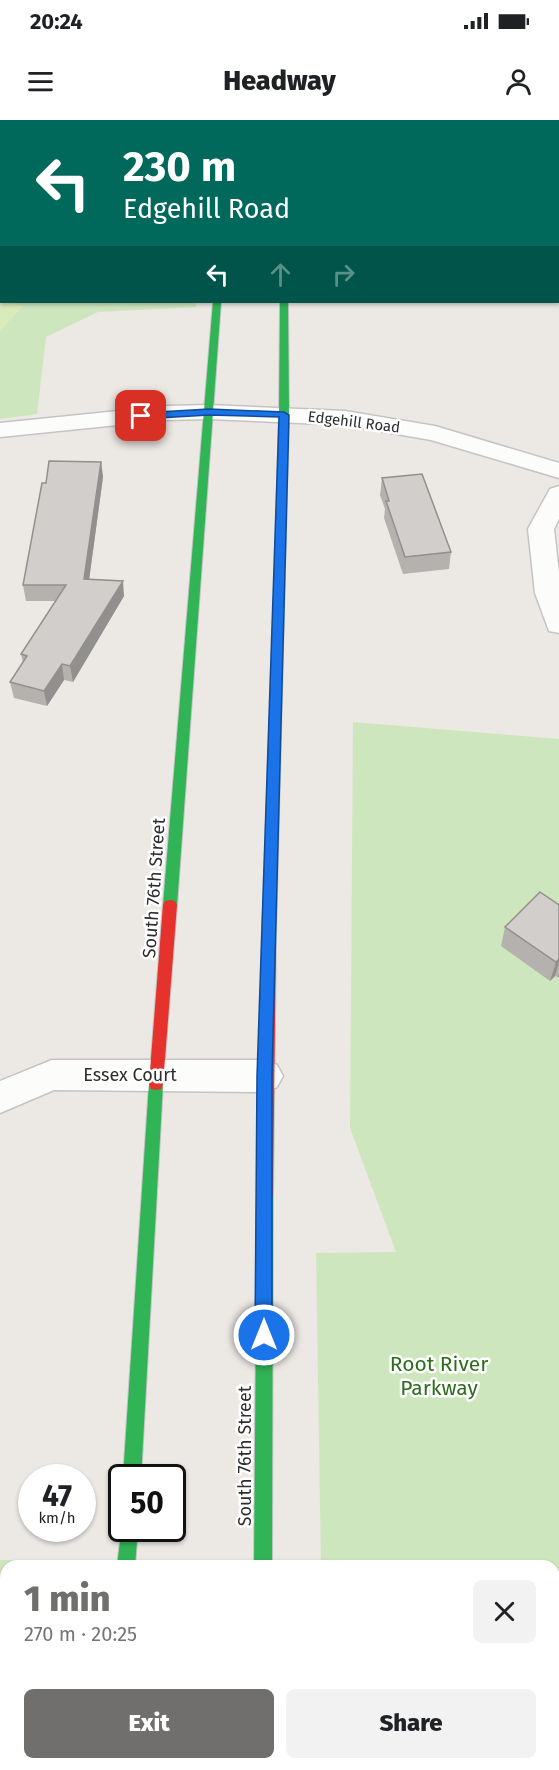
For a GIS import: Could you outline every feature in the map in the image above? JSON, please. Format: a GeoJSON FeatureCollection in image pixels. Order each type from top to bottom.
{"type":"FeatureCollection","features":[{"type":"Feature","properties":{"kind":"main road","name":"South 76th Street"},"geometry":{"type":"LineString","coordinates":[[133,1464],[157,1076],[217,303]]}},
{"type":"Feature","properties":{"kind":"main road","name":"South 76th Street"},"geometry":{"type":"LineString","coordinates":[[262,1560],[264,1076],[284,415],[284,303]]}},
{"type":"Feature","properties":{"kind":"main road"},"geometry":{"type":"LineString","coordinates":[[126,1560],[128,1542]]}},
{"type":"Feature","properties":{"kind":"street","name":"Edgehill Road"},"geometry":{"type":"LineString","coordinates":[[0,430],[167,413],[209,412],[345,418],[435,433],[559,471]]}},
{"type":"Feature","properties":{"kind":"street"},"geometry":{"type":"LineString","coordinates":[[559,494],[541,529],[548,593],[559,624]]}},
{"type":"Feature","properties":{"kind":"street","name":"Essex Court"},"geometry":{"type":"LineString","coordinates":[[0,1096],[52,1075],[264,1076]]}},
{"type":"Feature","properties":{"kind":"green space"},"geometry":{"type":"Polygon","coordinates":[[[0,303],[196,303],[196,307],[98,312],[46,337],[37,414],[0,419],[0,303]]]}},
{"type":"Feature","properties":{"kind":"green space"},"geometry":{"type":"Polygon","coordinates":[[[0,303],[15,303],[23,306],[0,331],[0,303]]]}},
{"type":"Feature","properties":{"kind":"green space","name":"Root River Parkway"},"geometry":{"type":"Polygon","coordinates":[[[353,722],[559,739],[559,1560],[321,1560],[316,1253],[396,1252],[350,1128],[353,722]]]}},
{"type":"Feature","properties":{"kind":"building"},"geometry":{"type":"Polygon","coordinates":[[[49,461],[101,462],[84,579],[123,581],[70,666],[62,664],[44,691],[10,682],[27,656],[21,654],[66,585],[23,585],[42,483],[46,483],[49,461]]]}},
{"type":"Feature","properties":{"kind":"building"},"geometry":{"type":"Polygon","coordinates":[[[422,474],[451,552],[405,557],[386,501],[389,501],[382,478],[422,474]]]}},
{"type":"Feature","properties":{"kind":"building"},"geometry":{"type":"Polygon","coordinates":[[[540,892],[559,905],[559,959],[556,962],[505,927],[540,892]]]}},
{"type":"Feature","properties":{"kind":"traffic: fast"},"geometry":{"type":"LineString","coordinates":[[170,905],[217,303]]}},
{"type":"Feature","properties":{"kind":"traffic: fast"},"geometry":{"type":"LineString","coordinates":[[280,569],[284,303]]}},
{"type":"Feature","properties":{"kind":"traffic: fast"},"geometry":{"type":"LineString","coordinates":[[133,1464],[156,1084]]}},
{"type":"Feature","properties":{"kind":"traffic: fast"},"geometry":{"type":"LineString","coordinates":[[263,1560],[265,1195]]}},
{"type":"Feature","properties":{"kind":"traffic: fast"},"geometry":{"type":"LineString","coordinates":[[126,1560],[128,1542]]}},
{"type":"Feature","properties":{"kind":"traffic: slow"},"geometry":{"type":"LineString","coordinates":[[269,935],[280,569]]}},
{"type":"Feature","properties":{"kind":"traffic: jam"},"geometry":{"type":"LineString","coordinates":[[156,1084],[170,905]]}},
{"type":"Feature","properties":{"kind":"traffic: jam"},"geometry":{"type":"LineString","coordinates":[[265,1195],[269,935]]}},
{"type":"Feature","properties":{"kind":"route"},"geometry":{"type":"LineString","coordinates":[[141,416],[209,412],[284,415],[264,1076],[264,1335]]}}]}
